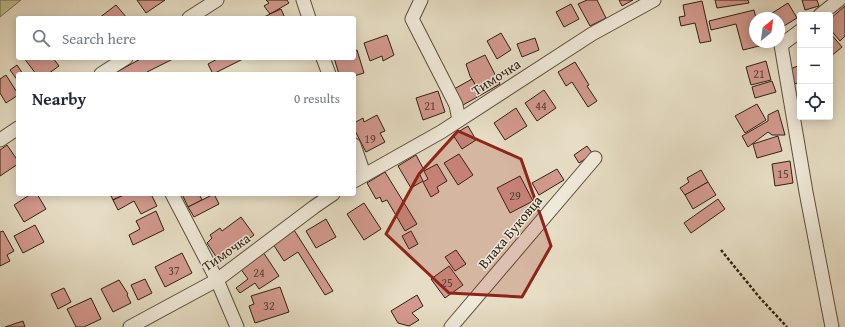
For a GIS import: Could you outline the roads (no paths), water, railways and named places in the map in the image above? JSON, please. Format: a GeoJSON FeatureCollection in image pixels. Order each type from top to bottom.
{"type":"FeatureCollection","features":[{"type":"Feature","properties":{"kind":"street"},"geometry":{"type":"LineString","coordinates":[[303,0],[308,16]]}},
{"type":"Feature","properties":{"kind":"street"},"geometry":{"type":"LineString","coordinates":[[422,0],[412,19],[456,105],[459,120]]}},
{"type":"Feature","properties":{"kind":"street","name":"Тимочка"},"geometry":{"type":"LineString","coordinates":[[359,177],[459,120],[592,34],[654,0]]}},
{"type":"Feature","properties":{"kind":"street"},"geometry":{"type":"LineString","coordinates":[[824,12],[840,0]]}},
{"type":"Feature","properties":{"kind":"street"},"geometry":{"type":"LineString","coordinates":[[192,16],[213,1]]}},
{"type":"Feature","properties":{"kind":"street"},"geometry":{"type":"LineString","coordinates":[[797,33],[781,45],[806,192],[832,327]]}},
{"type":"Feature","properties":{"kind":"street"},"geometry":{"type":"LineString","coordinates":[[106,72],[123,60]]}},
{"type":"Feature","properties":{"kind":"street"},"geometry":{"type":"LineString","coordinates":[[324,60],[328,72]]}},
{"type":"Feature","properties":{"kind":"street"},"geometry":{"type":"LineString","coordinates":[[0,140],[16,129]]}},
{"type":"Feature","properties":{"kind":"street"},"geometry":{"type":"LineString","coordinates":[[356,158],[359,177]]}},
{"type":"Feature","properties":{"kind":"street","name":"Влаха Буковца"},"geometry":{"type":"LineString","coordinates":[[451,327],[594,158]]}},
{"type":"Feature","properties":{"kind":"street"},"geometry":{"type":"LineString","coordinates":[[173,196],[217,280],[237,327]]}},
{"type":"Feature","properties":{"kind":"street","name":"Тимочка"},"geometry":{"type":"LineString","coordinates":[[130,327],[217,280],[330,196]]}}]}
